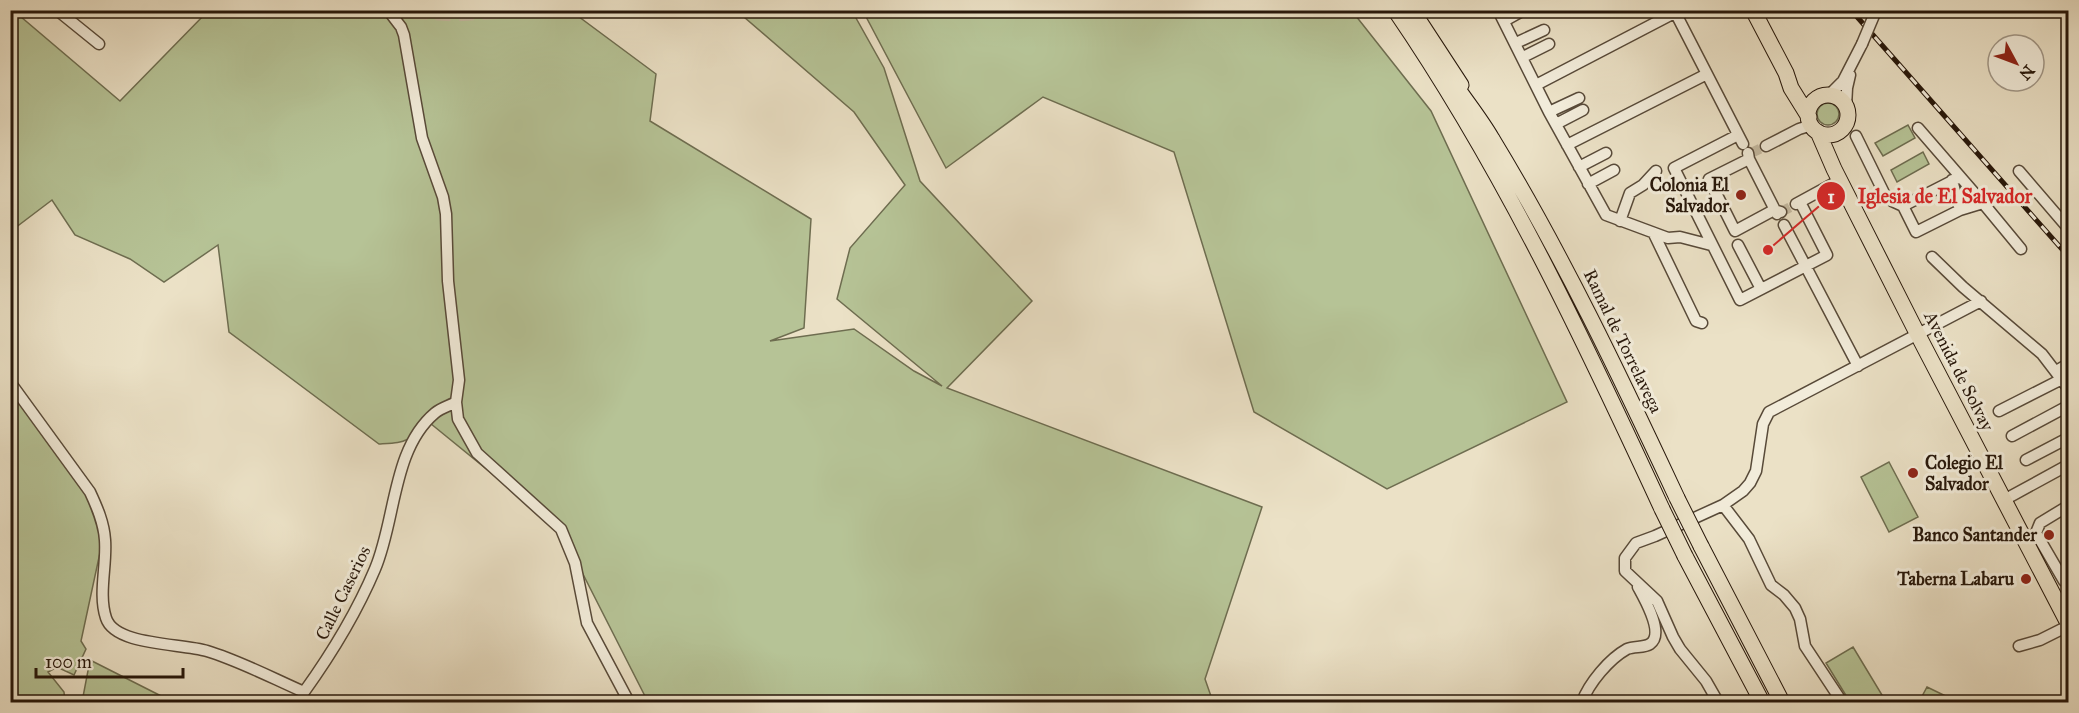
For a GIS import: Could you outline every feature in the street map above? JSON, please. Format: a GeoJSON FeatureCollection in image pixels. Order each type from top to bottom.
{"type":"FeatureCollection","features":[{"type":"Feature","properties":{"kind":"highway"},"geometry":{"type":"LineString","coordinates":[[1389,10],[1522,222]]}},
{"type":"Feature","properties":{"kind":"highway","name":"Ramal de Torrelavega"},"geometry":{"type":"LineString","coordinates":[[1395,10],[1451,98],[1522,222],[1565,304],[1685,556],[1762,702]]}},
{"type":"Feature","properties":{"kind":"highway","name":"Ramal de Torrelavega"},"geometry":{"type":"LineString","coordinates":[[1405,10],[1491,137],[1537,215],[1582,300],[1701,546],[1782,702]]}},
{"type":"Feature","properties":{"kind":"highway"},"geometry":{"type":"LineString","coordinates":[[1412,10],[1474,104],[1491,137]]}},
{"type":"Feature","properties":{"kind":"highway","name":"Avenida de Solvay"},"geometry":{"type":"LineString","coordinates":[[1753,10],[2004,500],[2061,583],[2068,624]]}},
{"type":"Feature","properties":{"kind":"highway","name":"Avenida de Solvay"},"geometry":{"type":"LineString","coordinates":[[1786,73],[1798,87],[1824,96]]}},
{"type":"Feature","properties":{"kind":"highway"},"geometry":{"type":"LineString","coordinates":[[1837,174],[1837,142],[1840,130],[1847,120],[1846,107],[1841,100],[1824,96],[1810,108],[1813,125],[1829,135],[1840,130]]}},
{"type":"Feature","properties":{"kind":"street"},"geometry":{"type":"LineString","coordinates":[[57,10],[99,44]]}},
{"type":"Feature","properties":{"kind":"street"},"geometry":{"type":"LineString","coordinates":[[388,10],[401,27],[406,44],[422,138],[443,197],[446,214],[448,281],[459,380],[456,402],[458,419],[477,453],[561,529],[575,563],[587,622],[629,702]]}},
{"type":"Feature","properties":{"kind":"street"},"geometry":{"type":"LineString","coordinates":[[1524,10],[1501,16],[1603,212],[1609,218],[1654,234],[1711,244]]}},
{"type":"Feature","properties":{"kind":"street"},"geometry":{"type":"LineString","coordinates":[[1536,85],[1676,11],[1779,216],[1858,366]]}},
{"type":"Feature","properties":{"kind":"street"},"geometry":{"type":"LineString","coordinates":[[1824,96],[1844,81],[1876,12]]}},
{"type":"Feature","properties":{"kind":"street"},"geometry":{"type":"LineString","coordinates":[[1516,43],[1544,30]]}},
{"type":"Feature","properties":{"kind":"street"},"geometry":{"type":"LineString","coordinates":[[1523,57],[1549,44]]}},
{"type":"Feature","properties":{"kind":"street"},"geometry":{"type":"LineString","coordinates":[[1846,107],[1852,66]]}},
{"type":"Feature","properties":{"kind":"street"},"geometry":{"type":"LineString","coordinates":[[1567,145],[1707,74]]}},
{"type":"Feature","properties":{"kind":"street"},"geometry":{"type":"LineString","coordinates":[[1549,112],[1579,98]]}},
{"type":"Feature","properties":{"kind":"street"},"geometry":{"type":"LineString","coordinates":[[1556,124],[1583,110]]}},
{"type":"Feature","properties":{"kind":"street"},"geometry":{"type":"LineString","coordinates":[[1766,146],[1799,129],[1813,125]]}},
{"type":"Feature","properties":{"kind":"street"},"geometry":{"type":"LineString","coordinates":[[1918,128],[1956,178],[1983,203],[2020,249]]}},
{"type":"Feature","properties":{"kind":"street"},"geometry":{"type":"LineString","coordinates":[[1856,136],[1884,193],[1892,201],[1903,206],[1917,232],[1960,210],[1983,203]]}},
{"type":"Feature","properties":{"kind":"street"},"geometry":{"type":"LineString","coordinates":[[1746,150],[1708,179],[1735,231],[1779,216]]}},
{"type":"Feature","properties":{"kind":"street"},"geometry":{"type":"LineString","coordinates":[[1746,150],[1674,168],[1740,300],[1827,255],[1798,203],[1837,174]]}},
{"type":"Feature","properties":{"kind":"street"},"geometry":{"type":"LineString","coordinates":[[1579,167],[1606,153]]}},
{"type":"Feature","properties":{"kind":"street"},"geometry":{"type":"LineString","coordinates":[[1588,184],[1614,170]]}},
{"type":"Feature","properties":{"kind":"street"},"geometry":{"type":"LineString","coordinates":[[1620,221],[1630,192],[1642,185],[1656,171]]}},
{"type":"Feature","properties":{"kind":"street"},"geometry":{"type":"LineString","coordinates":[[2019,171],[2068,228]]}},
{"type":"Feature","properties":{"kind":"street"},"geometry":{"type":"LineString","coordinates":[[1903,206],[1956,178]]}},
{"type":"Feature","properties":{"kind":"street"},"geometry":{"type":"LineString","coordinates":[[1956,178],[1960,210]]}},
{"type":"Feature","properties":{"kind":"street"},"geometry":{"type":"LineString","coordinates":[[1654,234],[1696,321],[1702,323]]}},
{"type":"Feature","properties":{"kind":"street"},"geometry":{"type":"LineString","coordinates":[[1735,239],[1761,290]]}},
{"type":"Feature","properties":{"kind":"street"},"geometry":{"type":"LineString","coordinates":[[1932,257],[1962,287],[2038,351],[2062,379]]}},
{"type":"Feature","properties":{"kind":"street"},"geometry":{"type":"LineString","coordinates":[[1718,702],[1706,681],[1680,649],[1657,602],[1624,571],[1625,558],[1636,543],[1723,505],[1743,491],[1756,471],[1763,424],[1769,412],[1981,301]]}},
{"type":"Feature","properties":{"kind":"street"},"geometry":{"type":"LineString","coordinates":[[1999,411],[2062,379],[2068,364]]}},
{"type":"Feature","properties":{"kind":"street","name":"Calle Caserios"},"geometry":{"type":"LineString","coordinates":[[10,382],[90,492],[99,511],[105,541],[104,607],[110,627],[122,635],[137,640],[186,645],[208,651],[304,692],[349,625],[375,571],[384,548],[404,462],[412,442],[436,412],[456,402]]}},
{"type":"Feature","properties":{"kind":"street"},"geometry":{"type":"LineString","coordinates":[[2012,436],[2068,406]]}},
{"type":"Feature","properties":{"kind":"street"},"geometry":{"type":"LineString","coordinates":[[2026,460],[2068,438]]}},
{"type":"Feature","properties":{"kind":"street"},"geometry":{"type":"LineString","coordinates":[[2004,500],[2068,465]]}},
{"type":"Feature","properties":{"kind":"street"},"geometry":{"type":"LineString","coordinates":[[1723,505],[1749,539],[1771,585],[1795,608],[1800,619],[1805,646],[1842,702]]}},
{"type":"Feature","properties":{"kind":"street","name":"Avenida de Solvay"},"geometry":{"type":"LineString","coordinates":[[2061,583],[2036,533],[2040,523],[2068,506]]}},
{"type":"Feature","properties":{"kind":"street"},"geometry":{"type":"LineString","coordinates":[[1582,702],[1598,676],[1611,662],[1628,649],[1647,645],[1653,640],[1654,620],[1636,583]]}},
{"type":"Feature","properties":{"kind":"street","name":"Avenida de Solvay"},"geometry":{"type":"LineString","coordinates":[[2019,645],[2040,640],[2068,624]]}},
{"type":"Feature","properties":{"kind":"green space"},"geometry":{"type":"Polygon","coordinates":[[[11,11],[14,11],[120,101],[208,11],[571,11],[656,74],[650,121],[811,219],[804,328],[770,341],[854,329],[914,371],[942,386],[837,299],[850,248],[905,185],[854,112],[737,11],[852,11],[884,68],[920,181],[1032,301],[947,388],[1262,507],[1205,679],[1213,702],[648,702],[560,529],[425,419],[415,433],[406,440],[379,444],[229,332],[218,245],[164,282],[130,259],[75,235],[52,200],[11,231],[11,11]]]}},
{"type":"Feature","properties":{"kind":"green space"},"geometry":{"type":"Polygon","coordinates":[[[863,11],[1352,11],[1431,111],[1567,402],[1387,489],[1254,412],[1174,152],[1043,97],[946,168],[863,11]]]}},
{"type":"Feature","properties":{"kind":"green space"},"geometry":{"type":"Polygon","coordinates":[[[1828,103],[1836,106],[1839,114],[1836,122],[1828,125],[1820,122],[1817,114],[1820,106],[1828,103]]]}},
{"type":"Feature","properties":{"kind":"green space"},"geometry":{"type":"Polygon","coordinates":[[[1908,125],[1915,138],[1883,156],[1875,143],[1908,125]]]}},
{"type":"Feature","properties":{"kind":"green space"},"geometry":{"type":"Polygon","coordinates":[[[1923,152],[1929,164],[1897,182],[1891,170],[1923,152]]]}},
{"type":"Feature","properties":{"kind":"green space"},"geometry":{"type":"Polygon","coordinates":[[[10,386],[89,496],[99,523],[101,548],[81,641],[86,649],[74,675],[57,667],[48,672],[64,692],[65,702],[11,702],[10,386]]]}},
{"type":"Feature","properties":{"kind":"green space"},"geometry":{"type":"Polygon","coordinates":[[[1889,462],[1918,517],[1889,532],[1861,477],[1889,462]]]}},
{"type":"Feature","properties":{"kind":"green space"},"geometry":{"type":"Polygon","coordinates":[[[1853,647],[1882,695],[1870,702],[1850,702],[1826,663],[1853,647]]]}},
{"type":"Feature","properties":{"kind":"green space"},"geometry":{"type":"Polygon","coordinates":[[[90,660],[173,702],[82,702],[90,660]]]}},
{"type":"Feature","properties":{"kind":"green space"},"geometry":{"type":"Polygon","coordinates":[[[1927,687],[1956,701],[1919,702],[1927,687]]]}},
{"type":"Feature","properties":{"kind":"tunnel"},"geometry":{"type":"LineString","coordinates":[[390,10],[454,14],[523,10]]}},
{"type":"Feature","properties":{"kind":"tunnel"},"geometry":{"type":"LineString","coordinates":[[1751,153],[1766,146]]}},
{"type":"Feature","properties":{"kind":"tunnel"},"geometry":{"type":"LineString","coordinates":[[1781,212],[1796,204]]}},
{"type":"Feature","properties":{"kind":"railway"},"geometry":{"type":"LineString","coordinates":[[1851,10],[2068,256]]}},
{"type":"Feature","properties":{"kind":"place","name":"Colonia El Salvador"},"geometry":{"type":"Point","coordinates":[1741,195]}},
{"type":"Feature","properties":{"kind":"place","name":"Iglesia de El Salvador"},"geometry":{"type":"Point","coordinates":[1768,250]}},
{"type":"Feature","properties":{"kind":"place","name":"Colegio El Salvador"},"geometry":{"type":"Point","coordinates":[1913,473]}},
{"type":"Feature","properties":{"kind":"place","name":"Banco Santander"},"geometry":{"type":"Point","coordinates":[2049,535]}},
{"type":"Feature","properties":{"kind":"place","name":"Taberna Labaru"},"geometry":{"type":"Point","coordinates":[2026,579]}}]}
